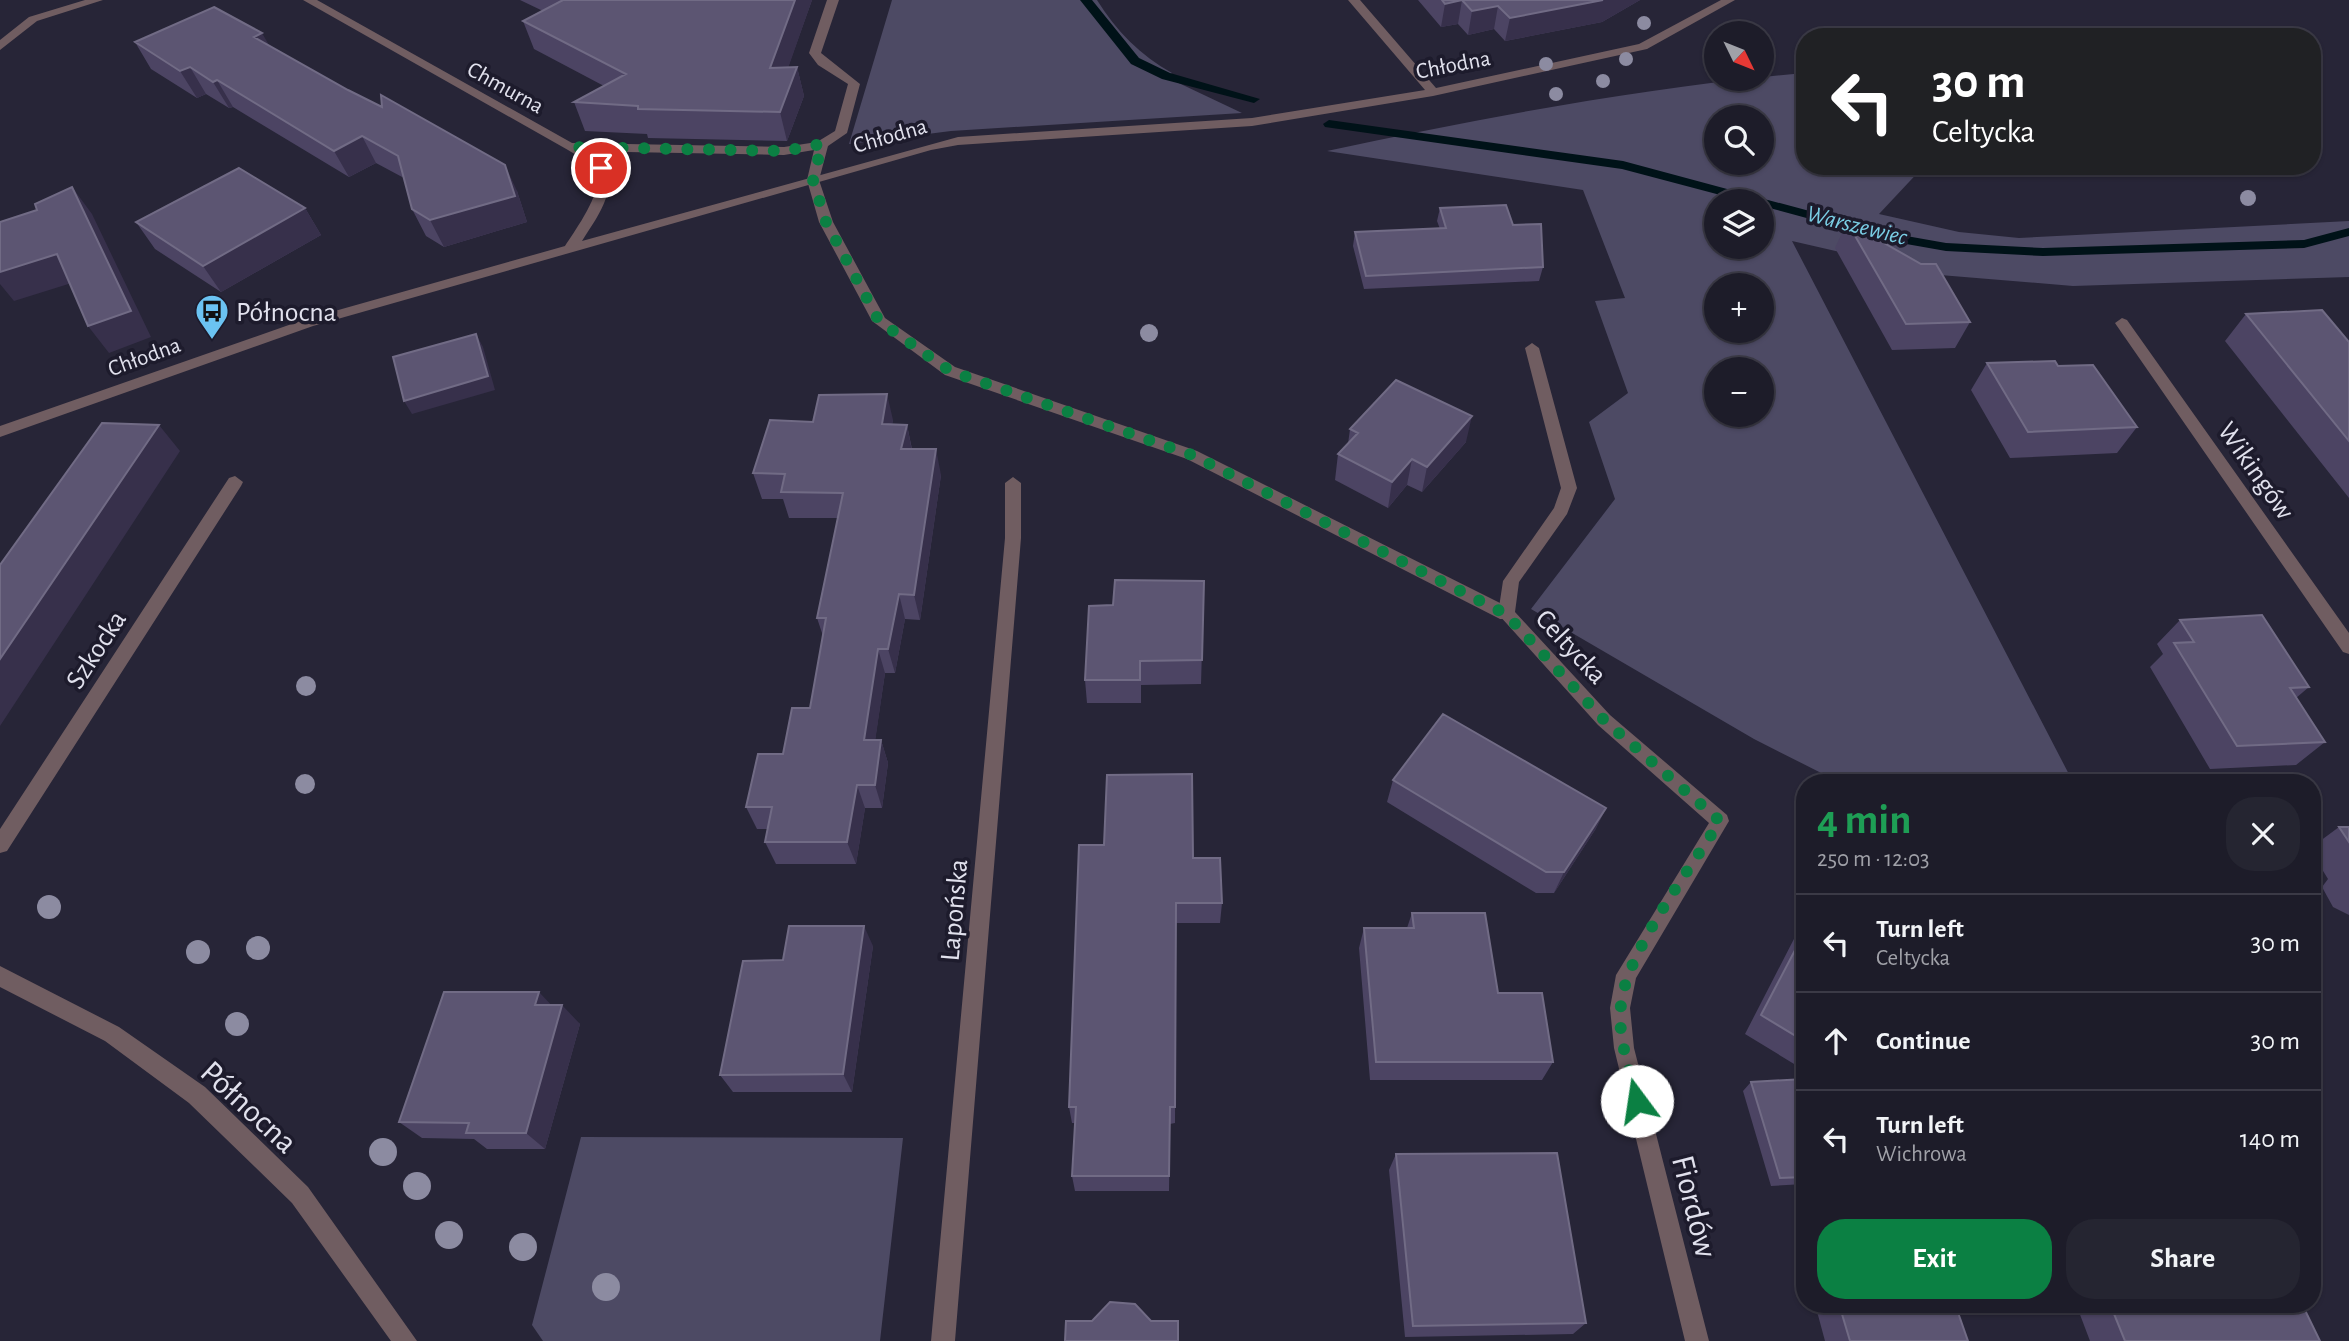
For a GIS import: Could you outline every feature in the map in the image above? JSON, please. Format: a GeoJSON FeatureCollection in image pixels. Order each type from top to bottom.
{"type":"FeatureCollection","features":[{"type":"Feature","properties":{"kind":"street"},"geometry":{"type":"LineString","coordinates":[[0,46],[33,19],[97,0]]}},
{"type":"Feature","properties":{"kind":"street","name":"Chmurna"},"geometry":{"type":"LineString","coordinates":[[309,0],[572,147],[601,168],[605,182],[569,250]]}},
{"type":"Feature","properties":{"kind":"street"},"geometry":{"type":"LineString","coordinates":[[572,147],[784,151],[822,144],[841,133],[854,84],[845,74],[818,60],[814,53],[833,0]]}},
{"type":"Feature","properties":{"kind":"street"},"geometry":{"type":"LineString","coordinates":[[1354,0],[1433,92]]}},
{"type":"Feature","properties":{"kind":"street","name":"Chłodna"},"geometry":{"type":"LineString","coordinates":[[0,432],[270,334],[958,141],[1252,122],[1433,92],[1643,47],[1728,0]]}},
{"type":"Feature","properties":{"kind":"street"},"geometry":{"type":"LineString","coordinates":[[822,144],[813,180],[826,222],[879,321],[950,371],[1192,455],[1506,614]]}},
{"type":"Feature","properties":{"kind":"street","name":"Wikingów"},"geometry":{"type":"LineString","coordinates":[[2122,323],[2349,647]]}},
{"type":"Feature","properties":{"kind":"street","name":"Celtycka"},"geometry":{"type":"LineString","coordinates":[[1532,348],[1569,488],[1561,510],[1510,581],[1506,614],[1604,720],[1720,821]]}},
{"type":"Feature","properties":{"kind":"street","name":"Szkocka"},"geometry":{"type":"LineString","coordinates":[[0,845],[234,482]]}},
{"type":"Feature","properties":{"kind":"street","name":"Lapońska"},"geometry":{"type":"LineString","coordinates":[[943,1341],[1013,538],[1013,483]]}},
{"type":"Feature","properties":{"kind":"street","name":"Fiordów"},"geometry":{"type":"LineString","coordinates":[[1697,1341],[1624,1048],[1620,1008],[1626,975],[1720,821]]}},
{"type":"Feature","properties":{"kind":"street","name":"Północna"},"geometry":{"type":"LineString","coordinates":[[0,976],[112,1034],[197,1095],[300,1195],[405,1341]]}},
{"type":"Feature","properties":{"kind":"shaded area"},"geometry":{"type":"Polygon","coordinates":[[[892,0],[1097,0],[1130,42],[1172,73],[1166,77],[1242,113],[951,131],[849,144],[892,0]]]}},
{"type":"Feature","properties":{"kind":"shaded area"},"geometry":{"type":"Polygon","coordinates":[[[1796,74],[1796,175],[1916,175],[1879,214],[1959,232],[2019,238],[2349,221],[2349,277],[2073,286],[1940,275],[1792,241],[2069,774],[1823,774],[1754,739],[1531,609],[1615,499],[1589,422],[1628,393],[1595,301],[1625,298],[1583,190],[1327,151],[1566,104],[1704,84],[1704,91],[1774,91],[1774,76],[1796,74]]]}},
{"type":"Feature","properties":{"kind":"shaded area"},"geometry":{"type":"Polygon","coordinates":[[[581,1137],[903,1138],[880,1341],[543,1341],[532,1325],[581,1137]]]}},
{"type":"Feature","properties":{"kind":"building"},"geometry":{"type":"Polygon","coordinates":[[[563,0],[795,0],[770,68],[797,67],[780,112],[638,109],[638,106],[574,102],[626,74],[523,21],[563,0]]]}},
{"type":"Feature","properties":{"kind":"building"},"geometry":{"type":"Polygon","coordinates":[[[1442,0],[1462,0],[1445,4],[1442,0]]]}},
{"type":"Feature","properties":{"kind":"building"},"geometry":{"type":"Polygon","coordinates":[[[1462,0],[1603,0],[1510,18],[1498,6],[1472,11],[1462,0]]]}},
{"type":"Feature","properties":{"kind":"building"},"geometry":{"type":"Polygon","coordinates":[[[214,7],[262,33],[254,37],[348,90],[382,107],[381,95],[505,165],[515,196],[430,220],[412,209],[398,156],[362,136],[334,151],[217,80],[213,82],[190,67],[180,71],[135,42],[214,7]]]}},
{"type":"Feature","properties":{"kind":"building"},"geometry":{"type":"Polygon","coordinates":[[[239,168],[305,208],[203,266],[136,222],[239,168]]]}},
{"type":"Feature","properties":{"kind":"building"},"geometry":{"type":"Polygon","coordinates":[[[72,187],[131,311],[88,326],[57,254],[0,272],[0,222],[37,210],[35,204],[72,187]]]}},
{"type":"Feature","properties":{"kind":"building"},"geometry":{"type":"Polygon","coordinates":[[[1506,205],[1513,225],[1541,224],[1543,267],[1366,276],[1355,232],[1446,228],[1440,208],[1506,205]]]}},
{"type":"Feature","properties":{"kind":"building"},"geometry":{"type":"Polygon","coordinates":[[[1847,222],[1921,264],[1936,264],[1970,322],[1906,324],[1847,222]]]}},
{"type":"Feature","properties":{"kind":"building"},"geometry":{"type":"Polygon","coordinates":[[[2322,310],[2349,342],[2349,441],[2246,314],[2322,310]]]}},
{"type":"Feature","properties":{"kind":"building"},"geometry":{"type":"Polygon","coordinates":[[[476,334],[488,376],[404,401],[393,357],[476,334]]]}},
{"type":"Feature","properties":{"kind":"building"},"geometry":{"type":"Polygon","coordinates":[[[2055,361],[2058,366],[2093,365],[2137,427],[2028,432],[1987,363],[2055,361]]]}},
{"type":"Feature","properties":{"kind":"building"},"geometry":{"type":"Polygon","coordinates":[[[1396,380],[1472,416],[1427,467],[1412,459],[1392,482],[1338,454],[1358,433],[1350,429],[1396,380]]]}},
{"type":"Feature","properties":{"kind":"building"},"geometry":{"type":"Polygon","coordinates":[[[887,394],[882,424],[907,425],[901,449],[936,449],[914,595],[899,594],[888,649],[878,649],[864,740],[881,740],[875,785],[857,785],[847,842],[765,842],[772,807],[746,807],[758,754],[783,754],[792,708],[810,708],[826,618],[817,618],[843,493],[781,492],[785,474],[753,473],[770,420],[813,422],[819,395],[887,394]]]}},
{"type":"Feature","properties":{"kind":"building"},"geometry":{"type":"Polygon","coordinates":[[[102,423],[159,425],[0,659],[0,565],[102,423]]]}},
{"type":"Feature","properties":{"kind":"building"},"geometry":{"type":"Polygon","coordinates":[[[1115,580],[1204,581],[1202,660],[1140,661],[1140,680],[1085,680],[1089,606],[1113,605],[1115,580]]]}},
{"type":"Feature","properties":{"kind":"building"},"geometry":{"type":"Polygon","coordinates":[[[2262,615],[2309,687],[2290,688],[2325,742],[2237,746],[2174,643],[2194,642],[2180,620],[2262,615]]]}},
{"type":"Feature","properties":{"kind":"building"},"geometry":{"type":"Polygon","coordinates":[[[1443,714],[1606,808],[1564,872],[1546,872],[1393,780],[1443,714]]]}},
{"type":"Feature","properties":{"kind":"building"},"geometry":{"type":"Polygon","coordinates":[[[1192,774],[1193,858],[1220,858],[1222,903],[1176,903],[1175,1107],[1170,1107],[1169,1176],[1072,1176],[1076,1107],[1069,1107],[1079,845],[1104,845],[1107,775],[1192,774]]]}},
{"type":"Feature","properties":{"kind":"building"},"geometry":{"type":"Polygon","coordinates":[[[2339,827],[2349,827],[2349,842],[2339,827]]]}},
{"type":"Feature","properties":{"kind":"building"},"geometry":{"type":"Polygon","coordinates":[[[1412,913],[1485,913],[1498,993],[1542,993],[1553,1062],[1376,1062],[1364,928],[1414,928],[1412,913]]]}},
{"type":"Feature","properties":{"kind":"building"},"geometry":{"type":"Polygon","coordinates":[[[789,926],[864,926],[843,1074],[720,1075],[743,961],[783,960],[789,926]]]}},
{"type":"Feature","properties":{"kind":"building"},"geometry":{"type":"Polygon","coordinates":[[[1796,948],[1796,1036],[1761,1015],[1796,948]]]}},
{"type":"Feature","properties":{"kind":"building"},"geometry":{"type":"Polygon","coordinates":[[[444,992],[539,992],[535,1005],[562,1005],[526,1133],[466,1133],[469,1123],[399,1122],[444,992]]]}},
{"type":"Feature","properties":{"kind":"building"},"geometry":{"type":"Polygon","coordinates":[[[1796,1079],[1796,1177],[1780,1178],[1751,1082],[1796,1079]]]}},
{"type":"Feature","properties":{"kind":"building"},"geometry":{"type":"Polygon","coordinates":[[[1557,1153],[1586,1323],[1413,1326],[1396,1154],[1557,1153]]]}},
{"type":"Feature","properties":{"kind":"building"},"geometry":{"type":"Polygon","coordinates":[[[1110,1302],[1135,1304],[1151,1321],[1178,1321],[1178,1341],[1065,1341],[1066,1321],[1092,1321],[1110,1302]]]}},
{"type":"Feature","properties":{"kind":"building"},"geometry":{"type":"Polygon","coordinates":[[[1842,1313],[1958,1313],[1968,1341],[1850,1341],[1842,1313]]]}},
{"type":"Feature","properties":{"kind":"building"},"geometry":{"type":"Polygon","coordinates":[[[2114,1313],[2306,1313],[2320,1341],[2125,1341],[2114,1313]]]}},
{"type":"Feature","properties":{"kind":"waterway","name":"Warszewiec"},"geometry":{"type":"LineString","coordinates":[[1086,0],[1135,61],[1166,76],[1254,99]]}},
{"type":"Feature","properties":{"kind":"waterway","name":"Warszewiec"},"geometry":{"type":"LineString","coordinates":[[1329,124],[1623,165],[1895,238],[1946,247],[2043,252],[2304,244],[2349,232]]}},
{"type":"Feature","properties":{"kind":"place","name":"Północna"},"geometry":{"type":"Point","coordinates":[212,341]}},
{"type":"Feature","properties":{"kind":"route"},"geometry":{"type":"LineString","coordinates":[[601,168],[572,147],[784,151],[822,144],[813,180],[826,222],[879,321],[950,371],[1192,455],[1506,614],[1604,720],[1720,821],[1626,975],[1620,1008],[1624,1048],[1637,1101]]}}]}
